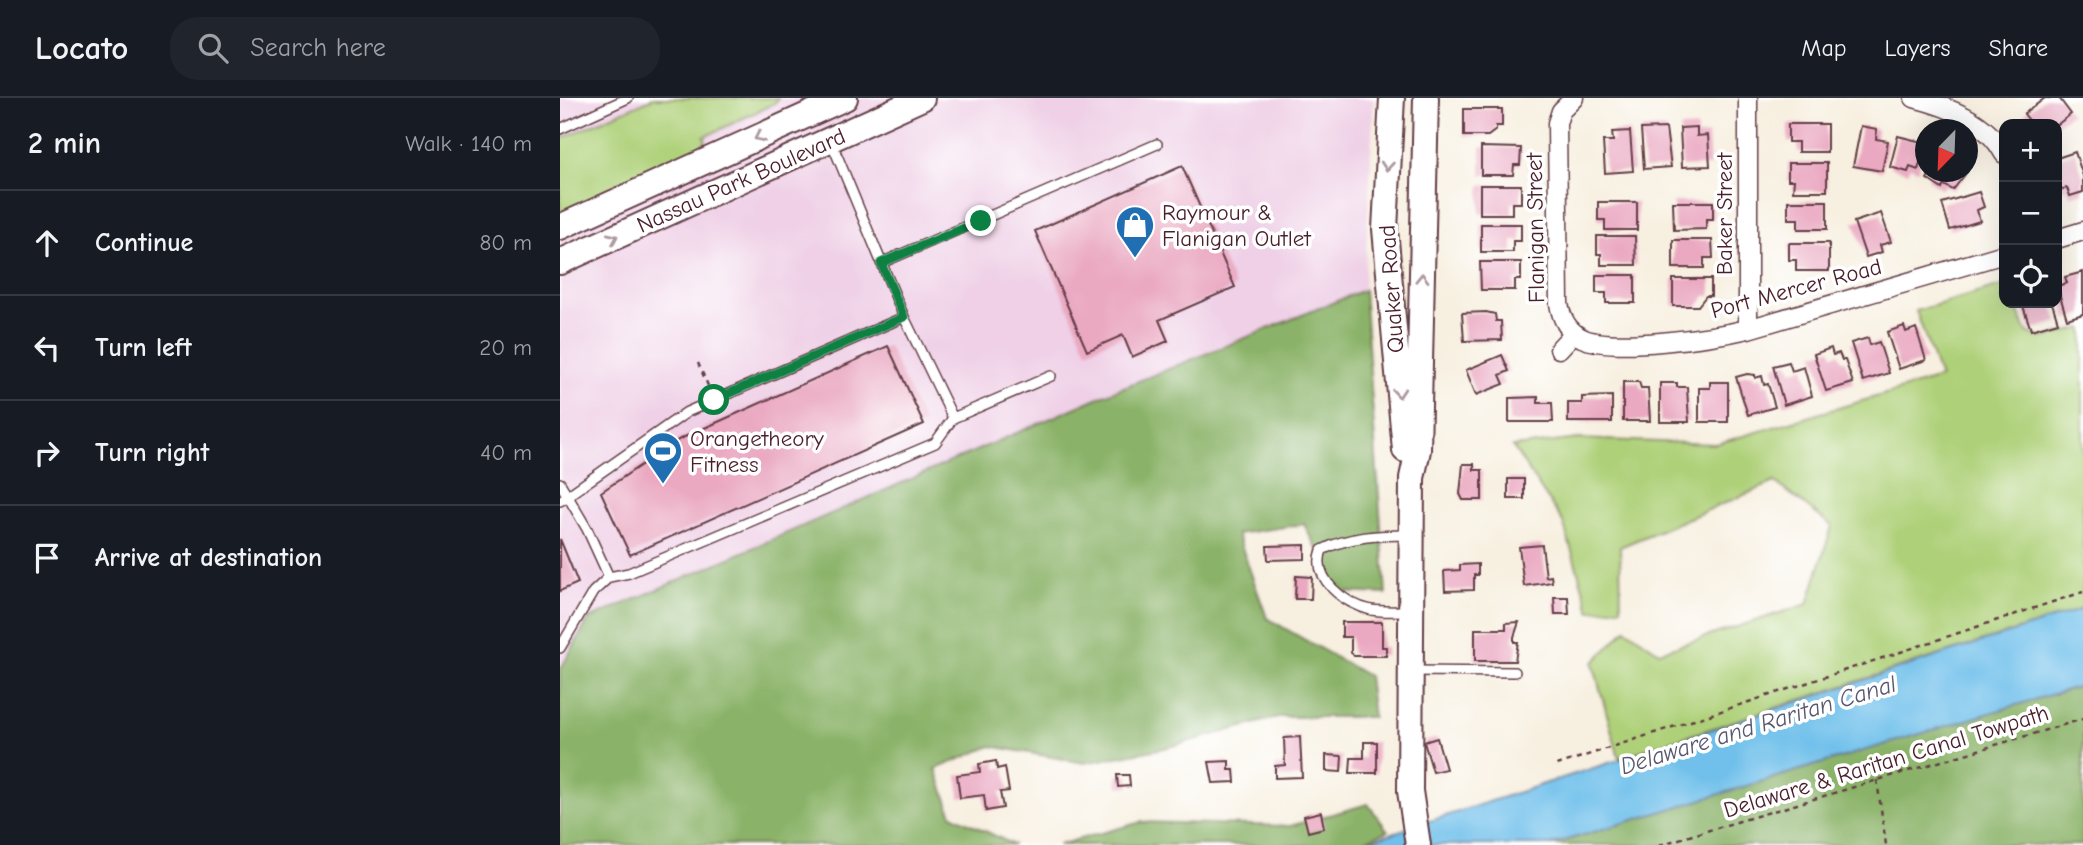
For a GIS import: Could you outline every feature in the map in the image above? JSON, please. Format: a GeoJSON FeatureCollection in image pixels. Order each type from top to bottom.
{"type":"FeatureCollection","features":[{"type":"Feature","properties":{"kind":"street","name":"Nassau Park Boulevard"},"geometry":{"type":"LineString","coordinates":[[560,227],[819,103],[845,98]]}},
{"type":"Feature","properties":{"kind":"street","name":"Nassau Park Boulevard"},"geometry":{"type":"LineString","coordinates":[[560,262],[922,98]]}},
{"type":"Feature","properties":{"kind":"street","name":"Quaker Road"},"geometry":{"type":"LineString","coordinates":[[1392,98],[1385,229],[1400,407],[1412,478],[1410,791],[1416,834]]}},
{"type":"Feature","properties":{"kind":"street","name":"Quaker Road"},"geometry":{"type":"LineString","coordinates":[[1412,478],[1418,450],[1426,98]]}},
{"type":"Feature","properties":{"kind":"street","name":"Baker Street"},"geometry":{"type":"LineString","coordinates":[[1748,98],[1748,329]]}},
{"type":"Feature","properties":{"kind":"street"},"geometry":{"type":"LineString","coordinates":[[1914,98],[1974,121],[1988,132],[1999,147]]}},
{"type":"Feature","properties":{"kind":"street","name":"Flanigan Street"},"geometry":{"type":"LineString","coordinates":[[1566,100],[1557,123],[1559,303],[1565,324],[1574,333]]}},
{"type":"Feature","properties":{"kind":"street"},"geometry":{"type":"LineString","coordinates":[[819,103],[830,139]]}},
{"type":"Feature","properties":{"kind":"street"},"geometry":{"type":"LineString","coordinates":[[2062,237],[2083,231]]}},
{"type":"Feature","properties":{"kind":"street","name":"Port Mercer Road"},"geometry":{"type":"LineString","coordinates":[[1574,333],[1597,341],[1679,341],[1748,329],[1999,255]]}},
{"type":"Feature","properties":{"kind":"street"},"geometry":{"type":"LineString","coordinates":[[1559,349],[1574,333]]}},
{"type":"Feature","properties":{"kind":"lane"},"geometry":{"type":"LineString","coordinates":[[560,128],[628,98]]}},
{"type":"Feature","properties":{"kind":"lane"},"geometry":{"type":"LineString","coordinates":[[830,139],[904,317],[953,418]]}},
{"type":"Feature","properties":{"kind":"lane"},"geometry":{"type":"LineString","coordinates":[[881,263],[1157,144]]}},
{"type":"Feature","properties":{"kind":"lane"},"geometry":{"type":"LineString","coordinates":[[563,499],[687,412],[904,317]]}},
{"type":"Feature","properties":{"kind":"lane"},"geometry":{"type":"LineString","coordinates":[[560,648],[593,592],[609,577],[629,573],[935,443],[953,418],[1051,376]]}},
{"type":"Feature","properties":{"kind":"lane"},"geometry":{"type":"LineString","coordinates":[[560,483],[563,499],[587,529],[609,577]]}},
{"type":"Feature","properties":{"kind":"lane"},"geometry":{"type":"LineString","coordinates":[[1411,611],[1375,611],[1356,606],[1336,592],[1322,576],[1318,564],[1321,550],[1333,544],[1382,535],[1412,535]]}},
{"type":"Feature","properties":{"kind":"lane"},"geometry":{"type":"LineString","coordinates":[[1410,671],[1514,672]]}},
{"type":"Feature","properties":{"kind":"path"},"geometry":{"type":"LineString","coordinates":[[1557,765],[2083,592]]}},
{"type":"Feature","properties":{"kind":"path","name":"Delaware & Raritan Canal Towpath"},"geometry":{"type":"LineString","coordinates":[[1659,845],[2083,719]]}},
{"type":"Feature","properties":{"kind":"path"},"geometry":{"type":"LineString","coordinates":[[1877,780],[1886,845]]}},
{"type":"Feature","properties":{"kind":"shaded area"},"geometry":{"type":"Polygon","coordinates":[[[560,98],[1374,98],[1364,290],[1104,395],[589,619],[560,670],[560,98]]]}},
{"type":"Feature","properties":{"kind":"green space"},"geometry":{"type":"Polygon","coordinates":[[[653,98],[778,98],[775,103],[704,137],[706,141],[686,160],[560,216],[560,139],[653,98]]]}},
{"type":"Feature","properties":{"kind":"green space"},"geometry":{"type":"Polygon","coordinates":[[[1999,286],[1999,308],[2016,308],[2027,332],[2042,338],[2083,328],[2083,609],[1619,758],[1593,663],[1626,629],[1659,652],[1808,604],[1832,526],[1775,482],[1620,547],[1621,608],[1590,611],[1563,522],[1513,447],[1578,439],[1716,444],[1940,378],[1916,311],[1999,286]]]}},
{"type":"Feature","properties":{"kind":"green space"},"geometry":{"type":"Polygon","coordinates":[[[1364,290],[1386,594],[1339,592],[1304,524],[1237,534],[1267,618],[1368,676],[1373,717],[1279,717],[1165,748],[1084,763],[991,746],[936,769],[952,815],[1014,845],[560,845],[560,670],[589,619],[1104,395],[1364,290]]]}},
{"type":"Feature","properties":{"kind":"green space"},"geometry":{"type":"Polygon","coordinates":[[[2083,685],[2083,845],[1550,845],[2083,685]]]}},
{"type":"Feature","properties":{"kind":"green space"},"geometry":{"type":"Polygon","coordinates":[[[1368,804],[1388,831],[1354,845],[1058,845],[1141,822],[1290,826],[1368,804]]]}},
{"type":"Feature","properties":{"kind":"water","name":"Delaware and Raritan Canal"},"geometry":{"type":"Polygon","coordinates":[[[2083,609],[2083,685],[1550,845],[1356,845],[2083,609]]]}},
{"type":"Feature","properties":{"kind":"building"},"geometry":{"type":"Polygon","coordinates":[[[2045,98],[2059,98],[2071,114],[2062,121],[2028,119],[2024,114],[2045,98]]]}},
{"type":"Feature","properties":{"kind":"building"},"geometry":{"type":"Polygon","coordinates":[[[1464,109],[1502,109],[1502,126],[1496,126],[1496,130],[1488,136],[1464,136],[1464,109]]]}},
{"type":"Feature","properties":{"kind":"building"},"geometry":{"type":"Polygon","coordinates":[[[1788,124],[1827,124],[1827,152],[1798,152],[1798,142],[1788,142],[1788,124]]]}},
{"type":"Feature","properties":{"kind":"building"},"geometry":{"type":"Polygon","coordinates":[[[1861,126],[1877,129],[1876,139],[1888,141],[1882,171],[1853,166],[1861,126]]]}},
{"type":"Feature","properties":{"kind":"building"},"geometry":{"type":"Polygon","coordinates":[[[1697,127],[1697,136],[1708,135],[1710,166],[1682,167],[1680,128],[1697,127]]]}},
{"type":"Feature","properties":{"kind":"building"},"geometry":{"type":"Polygon","coordinates":[[[1666,128],[1671,167],[1644,169],[1641,129],[1666,128]]]}},
{"type":"Feature","properties":{"kind":"building"},"geometry":{"type":"Polygon","coordinates":[[[1630,131],[1633,171],[1605,173],[1603,141],[1613,141],[1612,132],[1630,131]]]}},
{"type":"Feature","properties":{"kind":"building"},"geometry":{"type":"Polygon","coordinates":[[[1898,136],[1915,140],[1915,169],[1910,167],[1908,172],[1890,167],[1898,136]]]}},
{"type":"Feature","properties":{"kind":"building"},"geometry":{"type":"Polygon","coordinates":[[[1481,147],[1521,148],[1520,165],[1514,165],[1513,175],[1481,175],[1481,147]]]}},
{"type":"Feature","properties":{"kind":"building"},"geometry":{"type":"Polygon","coordinates":[[[2075,152],[2083,176],[2083,192],[2070,196],[2067,188],[2062,190],[2062,156],[2075,152]]]}},
{"type":"Feature","properties":{"kind":"building"},"geometry":{"type":"Polygon","coordinates":[[[1788,163],[1827,163],[1827,191],[1793,191],[1794,180],[1788,180],[1788,163]]]}},
{"type":"Feature","properties":{"kind":"building","name":"Raymour & Flanigan Outlet"},"geometry":{"type":"Polygon","coordinates":[[[1182,166],[1235,287],[1159,320],[1168,341],[1132,357],[1123,335],[1087,351],[1035,231],[1182,166]]]}},
{"type":"Feature","properties":{"kind":"building"},"geometry":{"type":"Polygon","coordinates":[[[1932,182],[1959,182],[1953,190],[1944,185],[1942,189],[1932,182]]]}},
{"type":"Feature","properties":{"kind":"building"},"geometry":{"type":"Polygon","coordinates":[[[1480,185],[1521,185],[1521,203],[1512,203],[1512,214],[1480,214],[1480,185]]]}},
{"type":"Feature","properties":{"kind":"building"},"geometry":{"type":"Polygon","coordinates":[[[1979,192],[1984,207],[1977,210],[1980,221],[1950,230],[1942,203],[1979,192]]]}},
{"type":"Feature","properties":{"kind":"building"},"geometry":{"type":"Polygon","coordinates":[[[1788,201],[1827,201],[1827,229],[1798,229],[1798,219],[1788,219],[1788,201]]]}},
{"type":"Feature","properties":{"kind":"building"},"geometry":{"type":"Polygon","coordinates":[[[1598,202],[1637,202],[1637,230],[1605,230],[1605,220],[1598,220],[1598,202]]]}},
{"type":"Feature","properties":{"kind":"building"},"geometry":{"type":"Polygon","coordinates":[[[1673,202],[1713,202],[1713,219],[1706,219],[1706,229],[1674,230],[1673,202]]]}},
{"type":"Feature","properties":{"kind":"building"},"geometry":{"type":"Polygon","coordinates":[[[1881,213],[1891,242],[1880,245],[1882,252],[1866,257],[1854,222],[1881,213]]]}},
{"type":"Feature","properties":{"kind":"building"},"geometry":{"type":"Polygon","coordinates":[[[1481,224],[1521,224],[1521,241],[1513,241],[1513,252],[1481,252],[1481,224]]]}},
{"type":"Feature","properties":{"kind":"building"},"geometry":{"type":"Polygon","coordinates":[[[1597,236],[1635,236],[1636,265],[1601,265],[1601,254],[1597,254],[1597,236]]]}},
{"type":"Feature","properties":{"kind":"building"},"geometry":{"type":"Polygon","coordinates":[[[1673,240],[1712,240],[1713,258],[1704,258],[1704,268],[1673,268],[1673,240]]]}},
{"type":"Feature","properties":{"kind":"building"},"geometry":{"type":"Polygon","coordinates":[[[1789,243],[1829,243],[1829,271],[1796,271],[1796,260],[1789,260],[1789,243]]]}},
{"type":"Feature","properties":{"kind":"building"},"geometry":{"type":"Polygon","coordinates":[[[1480,262],[1521,262],[1521,280],[1515,280],[1515,290],[1481,290],[1480,262]]]}},
{"type":"Feature","properties":{"kind":"building"},"geometry":{"type":"Polygon","coordinates":[[[2083,272],[2083,314],[2067,319],[2062,302],[2062,284],[2067,283],[2065,277],[2083,272]]]}},
{"type":"Feature","properties":{"kind":"building"},"geometry":{"type":"Polygon","coordinates":[[[1596,275],[1635,275],[1635,303],[1606,303],[1606,293],[1596,293],[1596,275]]]}},
{"type":"Feature","properties":{"kind":"building"},"geometry":{"type":"Polygon","coordinates":[[[1673,279],[1711,279],[1711,296],[1706,296],[1698,306],[1673,306],[1673,279]]]}},
{"type":"Feature","properties":{"kind":"building"},"geometry":{"type":"Polygon","coordinates":[[[2024,308],[2054,308],[2058,322],[2031,330],[2024,308]]]}},
{"type":"Feature","properties":{"kind":"building"},"geometry":{"type":"Polygon","coordinates":[[[1462,313],[1495,314],[1496,321],[1501,321],[1502,340],[1464,341],[1462,313]]]}},
{"type":"Feature","properties":{"kind":"building"},"geometry":{"type":"Polygon","coordinates":[[[1904,326],[1906,332],[1916,328],[1926,360],[1899,369],[1887,332],[1904,326]]]}},
{"type":"Feature","properties":{"kind":"building"},"geometry":{"type":"Polygon","coordinates":[[[1868,338],[1870,345],[1879,342],[1889,373],[1863,381],[1851,343],[1868,338]]]}},
{"type":"Feature","properties":{"kind":"building"},"geometry":{"type":"Polygon","coordinates":[[[888,346],[924,424],[630,555],[601,492],[680,439],[888,346]]]}},
{"type":"Feature","properties":{"kind":"building"},"geometry":{"type":"Polygon","coordinates":[[[1831,348],[1833,355],[1839,353],[1842,360],[1845,360],[1853,383],[1826,391],[1814,354],[1831,348]]]}},
{"type":"Feature","properties":{"kind":"building"},"geometry":{"type":"Polygon","coordinates":[[[1502,355],[1509,371],[1500,375],[1504,384],[1476,395],[1466,370],[1502,355]]]}},
{"type":"Feature","properties":{"kind":"building"},"geometry":{"type":"Polygon","coordinates":[[[1789,362],[1792,371],[1804,367],[1812,396],[1784,405],[1773,366],[1789,362]]]}},
{"type":"Feature","properties":{"kind":"building"},"geometry":{"type":"Polygon","coordinates":[[[1755,375],[1755,378],[1762,376],[1764,385],[1768,384],[1775,407],[1748,415],[1736,377],[1755,375]]]}},
{"type":"Feature","properties":{"kind":"building"},"geometry":{"type":"Polygon","coordinates":[[[1623,382],[1639,382],[1641,388],[1648,388],[1650,421],[1623,421],[1623,382]]]}},
{"type":"Feature","properties":{"kind":"building"},"geometry":{"type":"Polygon","coordinates":[[[1710,382],[1728,382],[1728,422],[1699,422],[1699,388],[1710,388],[1710,382]]]}},
{"type":"Feature","properties":{"kind":"building"},"geometry":{"type":"Polygon","coordinates":[[[1660,383],[1677,383],[1677,387],[1687,387],[1689,422],[1660,422],[1660,383]]]}},
{"type":"Feature","properties":{"kind":"building"},"geometry":{"type":"Polygon","coordinates":[[[1612,396],[1612,422],[1568,422],[1568,403],[1582,403],[1582,397],[1612,396]]]}},
{"type":"Feature","properties":{"kind":"building"},"geometry":{"type":"Polygon","coordinates":[[[1538,397],[1538,403],[1552,403],[1553,422],[1509,422],[1509,398],[1538,397]]]}},
{"type":"Feature","properties":{"kind":"building"},"geometry":{"type":"Polygon","coordinates":[[[1463,464],[1474,464],[1474,470],[1482,470],[1482,500],[1463,500],[1460,494],[1463,464]]]}},
{"type":"Feature","properties":{"kind":"building"},"geometry":{"type":"Polygon","coordinates":[[[1508,479],[1524,479],[1524,499],[1508,499],[1508,479]]]}},
{"type":"Feature","properties":{"kind":"building"},"geometry":{"type":"Polygon","coordinates":[[[560,539],[578,583],[560,591],[560,539]]]}},
{"type":"Feature","properties":{"kind":"building"},"geometry":{"type":"Polygon","coordinates":[[[1305,545],[1305,559],[1268,560],[1267,546],[1305,545]]]}},
{"type":"Feature","properties":{"kind":"building"},"geometry":{"type":"Polygon","coordinates":[[[1542,545],[1546,577],[1551,576],[1552,582],[1524,586],[1519,547],[1542,545]]]}},
{"type":"Feature","properties":{"kind":"building"},"geometry":{"type":"Polygon","coordinates":[[[1478,564],[1478,575],[1474,575],[1474,590],[1445,591],[1444,571],[1460,570],[1460,565],[1478,564]]]}},
{"type":"Feature","properties":{"kind":"building"},"geometry":{"type":"Polygon","coordinates":[[[1296,576],[1312,577],[1311,599],[1295,599],[1296,576]]]}},
{"type":"Feature","properties":{"kind":"building"},"geometry":{"type":"Polygon","coordinates":[[[1554,597],[1568,597],[1569,614],[1555,614],[1554,597]]]}},
{"type":"Feature","properties":{"kind":"building"},"geometry":{"type":"Polygon","coordinates":[[[1342,622],[1382,622],[1382,647],[1386,647],[1386,656],[1354,656],[1351,652],[1351,637],[1342,637],[1342,622]]]}},
{"type":"Feature","properties":{"kind":"building"},"geometry":{"type":"Polygon","coordinates":[[[1519,622],[1514,637],[1514,642],[1518,642],[1515,661],[1475,661],[1475,629],[1506,629],[1506,623],[1519,622]]]}},
{"type":"Feature","properties":{"kind":"building"},"geometry":{"type":"Polygon","coordinates":[[[1300,737],[1302,777],[1275,778],[1275,766],[1285,765],[1284,738],[1300,737]]]}},
{"type":"Feature","properties":{"kind":"building"},"geometry":{"type":"Polygon","coordinates":[[[1437,738],[1446,769],[1433,772],[1424,742],[1437,738]]]}},
{"type":"Feature","properties":{"kind":"building"},"geometry":{"type":"Polygon","coordinates":[[[1364,742],[1377,742],[1377,773],[1350,773],[1351,758],[1364,758],[1364,742]]]}},
{"type":"Feature","properties":{"kind":"building"},"geometry":{"type":"Polygon","coordinates":[[[1326,755],[1342,756],[1341,772],[1326,771],[1326,755]]]}},
{"type":"Feature","properties":{"kind":"building"},"geometry":{"type":"Polygon","coordinates":[[[996,761],[997,769],[1005,767],[1009,791],[1000,792],[1003,808],[986,811],[984,795],[960,798],[957,775],[980,772],[979,764],[996,761]]]}},
{"type":"Feature","properties":{"kind":"building"},"geometry":{"type":"Polygon","coordinates":[[[1229,761],[1229,770],[1234,770],[1235,782],[1213,783],[1209,762],[1229,761]]]}},
{"type":"Feature","properties":{"kind":"building"},"geometry":{"type":"Polygon","coordinates":[[[1117,775],[1129,775],[1130,786],[1118,787],[1117,775]]]}},
{"type":"Feature","properties":{"kind":"building"},"geometry":{"type":"Polygon","coordinates":[[[1321,812],[1324,828],[1308,832],[1304,816],[1321,812]]]}},
{"type":"Feature","properties":{"kind":"place","name":"Raymour & Flanigan Outlet"},"geometry":{"type":"Point","coordinates":[1135,259]}},
{"type":"Feature","properties":{"kind":"place","name":"Orangetheory Fitness"},"geometry":{"type":"Point","coordinates":[663,485]}},
{"type":"Feature","properties":{"kind":"route"},"geometry":{"type":"LineString","coordinates":[[714,400],[904,317],[881,263],[981,221]]}}]}
